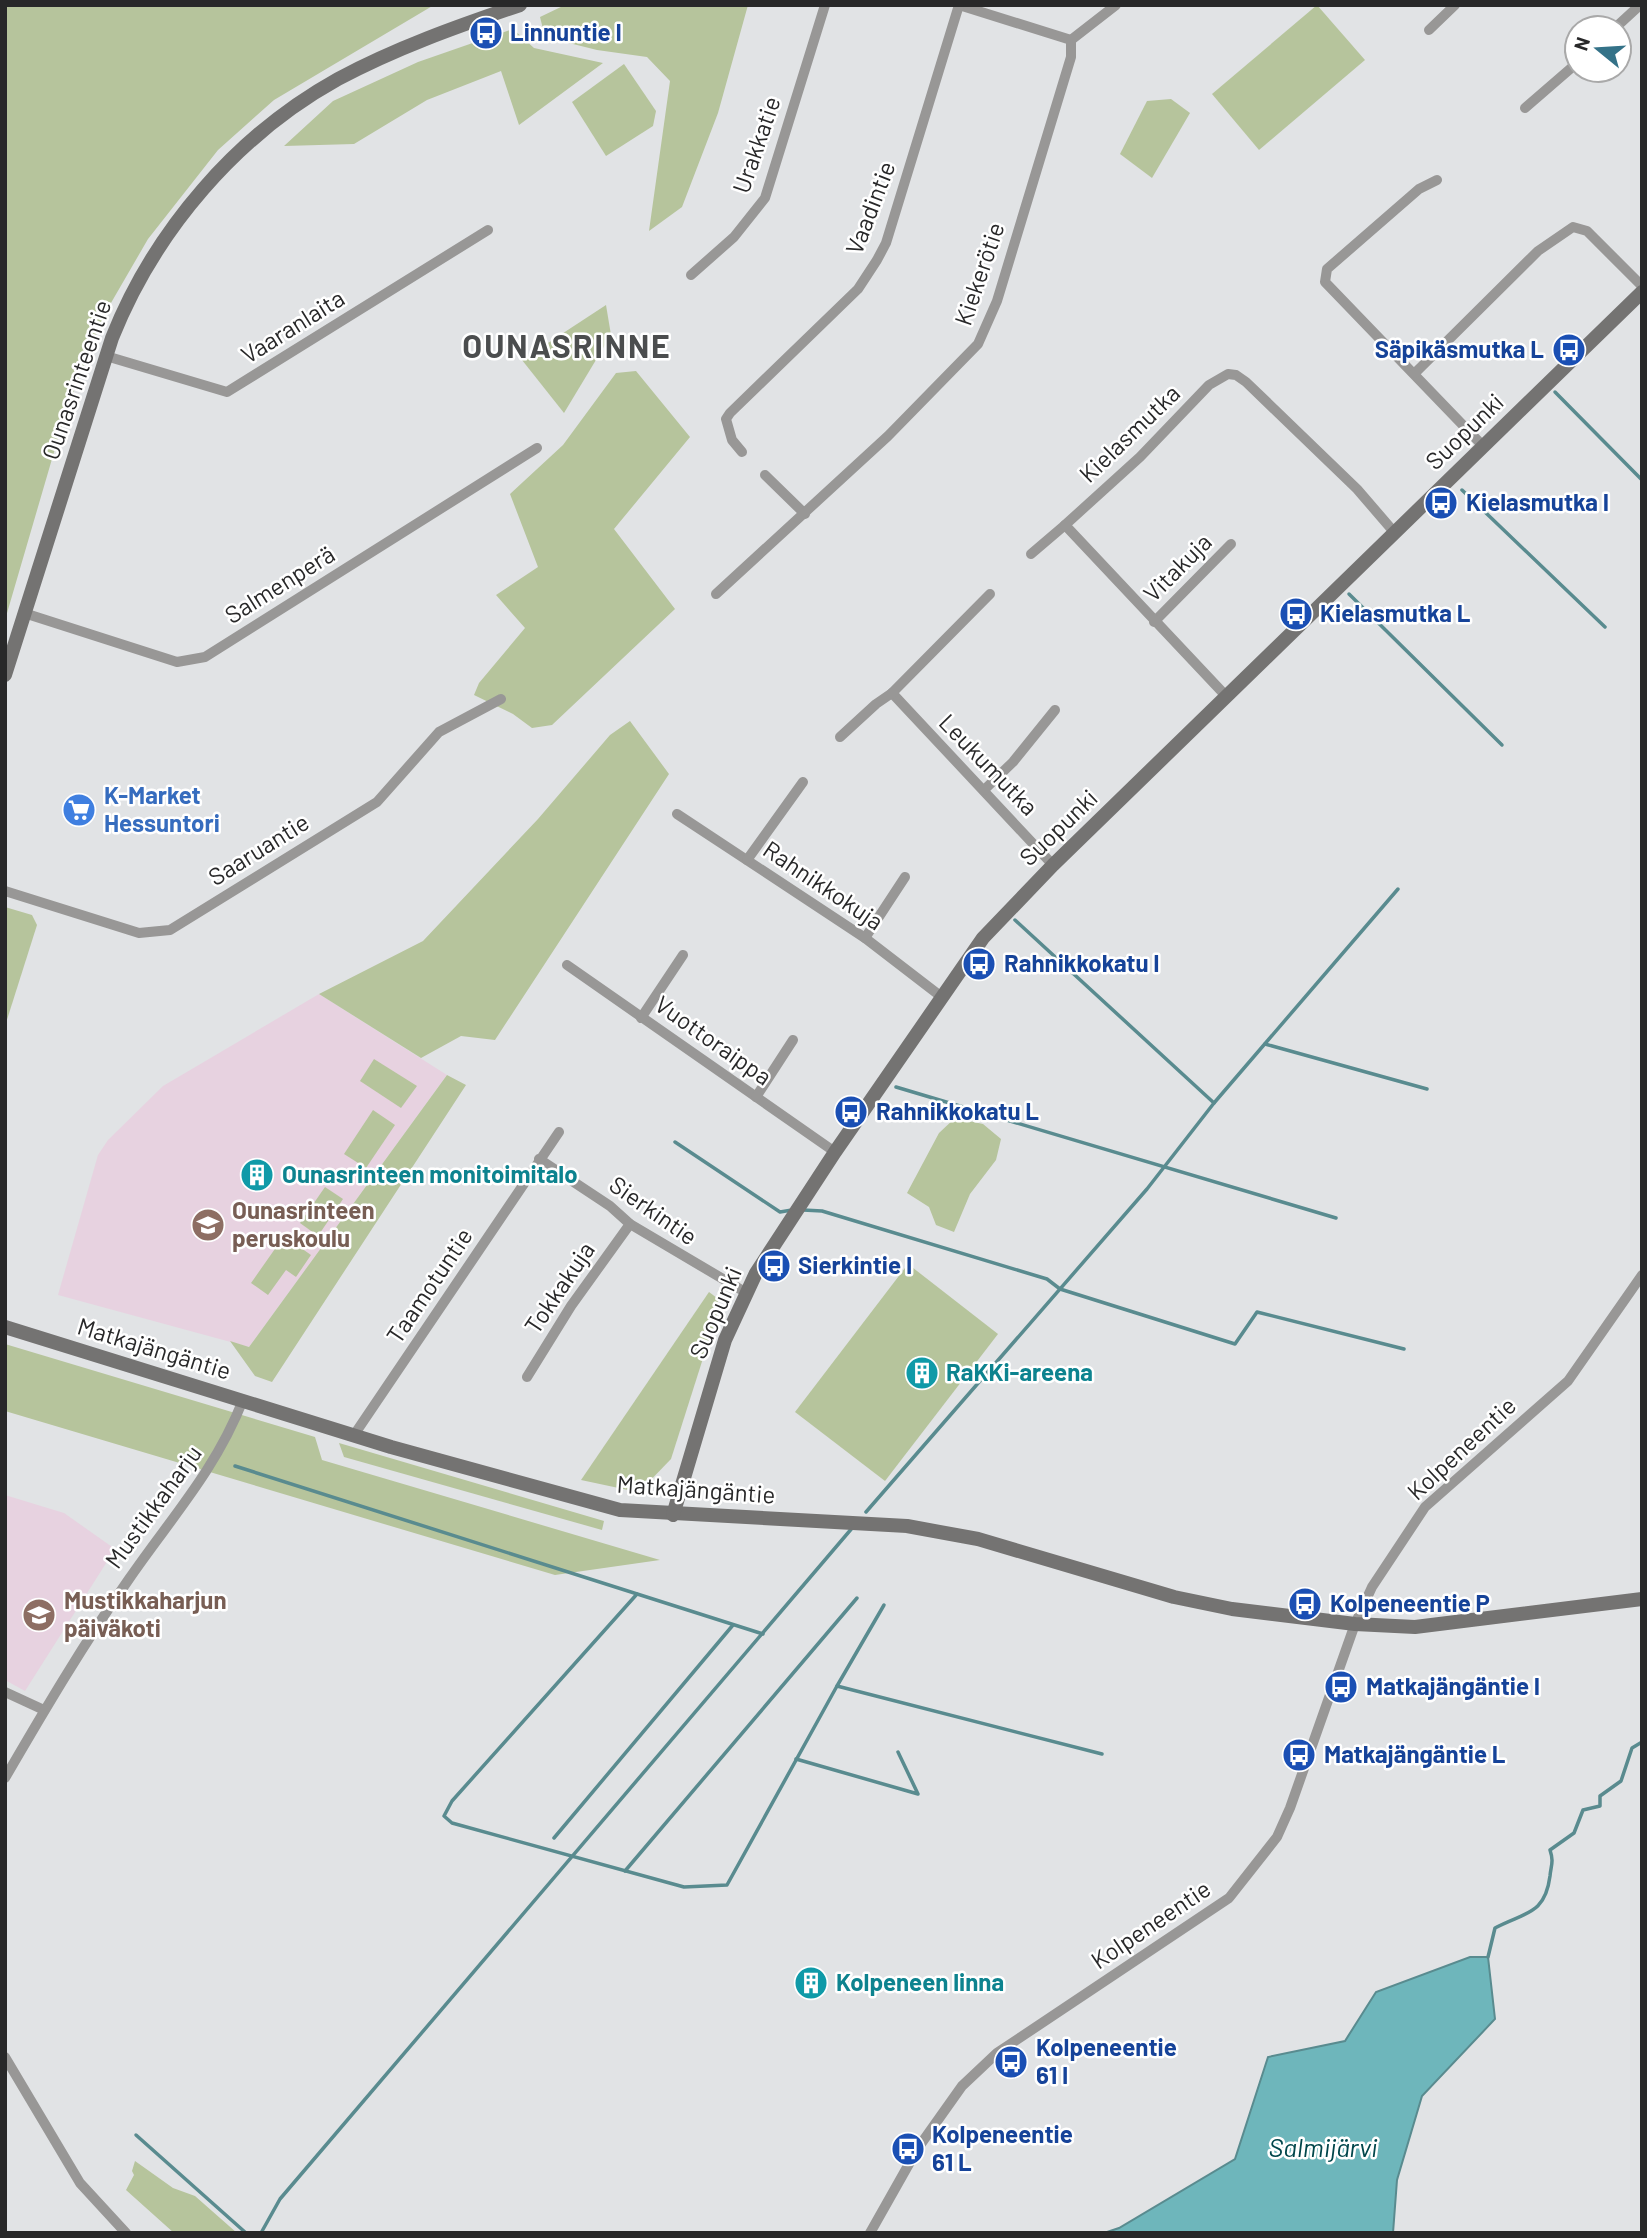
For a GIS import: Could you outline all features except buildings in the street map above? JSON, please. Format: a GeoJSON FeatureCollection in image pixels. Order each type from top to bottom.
{"type":"FeatureCollection","features":[{"type":"Feature","properties":{"kind":"street","name":"Ounasrinteentie"},"geometry":{"type":"LineString","coordinates":[[5,675],[106,356],[130,299],[165,239],[201,191],[257,136],[337,80],[385,56],[520,5]]}},
{"type":"Feature","properties":{"kind":"street","name":"Urakkatie"},"geometry":{"type":"LineString","coordinates":[[691,275],[734,237],[765,198],[825,5]]}},
{"type":"Feature","properties":{"kind":"street"},"geometry":{"type":"LineString","coordinates":[[959,5],[1071,40],[1116,5]]}},
{"type":"Feature","properties":{"kind":"street","name":"Vaadintie"},"geometry":{"type":"LineString","coordinates":[[742,452],[728,429],[726,419],[730,413],[858,289],[886,243],[959,5]]}},
{"type":"Feature","properties":{"kind":"street"},"geometry":{"type":"LineString","coordinates":[[1429,30],[1455,5]]}},
{"type":"Feature","properties":{"kind":"street","name":"Kiekerötie"},"geometry":{"type":"LineString","coordinates":[[716,594],[898,427],[970,354],[985,333],[1071,57],[1071,40]]}},
{"type":"Feature","properties":{"kind":"street"},"geometry":{"type":"LineString","coordinates":[[1525,108],[1563,75]]}},
{"type":"Feature","properties":{"kind":"street"},"geometry":{"type":"LineString","coordinates":[[1437,180],[1419,189],[1327,269],[1324,276],[1332,291],[1415,373],[1483,446]]}},
{"type":"Feature","properties":{"kind":"street"},"geometry":{"type":"LineString","coordinates":[[1415,373],[1538,251],[1573,227],[1587,231],[1642,286]]}},
{"type":"Feature","properties":{"kind":"street","name":"Vaaranlaita"},"geometry":{"type":"LineString","coordinates":[[106,356],[227,393],[488,230]]}},
{"type":"Feature","properties":{"kind":"street","name":"Suopunki"},"geometry":{"type":"LineString","coordinates":[[673,1515],[725,1340],[745,1293],[835,1152],[983,938],[1053,865],[1642,292]]}},
{"type":"Feature","properties":{"kind":"street","name":"Kielasmutka"},"geometry":{"type":"LineString","coordinates":[[1065,525],[1140,457],[1209,385],[1228,374],[1236,375],[1246,382],[1357,489],[1394,532]]}},
{"type":"Feature","properties":{"kind":"street","name":"Salmenperä"},"geometry":{"type":"LineString","coordinates":[[24,613],[177,662],[205,657],[537,448]]}},
{"type":"Feature","properties":{"kind":"street"},"geometry":{"type":"LineString","coordinates":[[765,475],[805,514]]}},
{"type":"Feature","properties":{"kind":"street"},"geometry":{"type":"LineString","coordinates":[[1031,554],[1065,525],[1226,696]]}},
{"type":"Feature","properties":{"kind":"street","name":"Vitakuja"},"geometry":{"type":"LineString","coordinates":[[1154,622],[1231,544]]}},
{"type":"Feature","properties":{"kind":"street"},"geometry":{"type":"LineString","coordinates":[[841,737],[876,704],[892,694],[990,594]]}},
{"type":"Feature","properties":{"kind":"street","name":"Leukumutka"},"geometry":{"type":"LineString","coordinates":[[892,694],[1053,865]]}},
{"type":"Feature","properties":{"kind":"street","name":"Saaruantie"},"geometry":{"type":"LineString","coordinates":[[5,891],[139,933],[170,930],[377,802],[439,732],[501,699]]}},
{"type":"Feature","properties":{"kind":"street"},"geometry":{"type":"LineString","coordinates":[[984,790],[1013,762],[1055,709]]}},
{"type":"Feature","properties":{"kind":"street"},"geometry":{"type":"LineString","coordinates":[[747,860],[803,782]]}},
{"type":"Feature","properties":{"kind":"street","name":"Rahnikkokuja"},"geometry":{"type":"LineString","coordinates":[[677,814],[865,938],[943,998]]}},
{"type":"Feature","properties":{"kind":"street"},"geometry":{"type":"LineString","coordinates":[[865,938],[905,877]]}},
{"type":"Feature","properties":{"kind":"street"},"geometry":{"type":"LineString","coordinates":[[641,1017],[683,956]]}},
{"type":"Feature","properties":{"kind":"street","name":"Vuottoraippa"},"geometry":{"type":"LineString","coordinates":[[567,964],[835,1152]]}},
{"type":"Feature","properties":{"kind":"street"},"geometry":{"type":"LineString","coordinates":[[756,1097],[793,1040]]}},
{"type":"Feature","properties":{"kind":"street","name":"Taamotuntie"},"geometry":{"type":"LineString","coordinates":[[354,1435],[559,1132]]}},
{"type":"Feature","properties":{"kind":"street","name":"Sierkintie"},"geometry":{"type":"LineString","coordinates":[[539,1159],[610,1206],[630,1224],[745,1293]]}},
{"type":"Feature","properties":{"kind":"street","name":"Tokkakuja"},"geometry":{"type":"LineString","coordinates":[[527,1377],[571,1306],[630,1224]]}},
{"type":"Feature","properties":{"kind":"street","name":"Kolpeneentie"},"geometry":{"type":"LineString","coordinates":[[870,2233],[918,2148],[962,2086],[998,2053],[1209,1914],[1244,1881],[1277,1837],[1290,1808],[1355,1624],[1372,1587],[1425,1507],[1568,1381],[1642,1275]]}},
{"type":"Feature","properties":{"kind":"street","name":"Matkajängäntie"},"geometry":{"type":"LineString","coordinates":[[5,1327],[569,1499],[620,1510],[673,1515],[857,1521],[907,1526],[978,1539],[1174,1597],[1232,1609],[1355,1624],[1415,1626],[1642,1600]]}},
{"type":"Feature","properties":{"kind":"street","name":"Mustikkaharju"},"geometry":{"type":"LineString","coordinates":[[5,1778],[44,1710],[128,1579],[211,1467],[227,1440],[243,1400]]}},
{"type":"Feature","properties":{"kind":"street"},"geometry":{"type":"LineString","coordinates":[[5,1692],[44,1710]]}},
{"type":"Feature","properties":{"kind":"street"},"geometry":{"type":"LineString","coordinates":[[5,2057],[80,2183],[126,2233]]}},
{"type":"Feature","properties":{"kind":"shaded area","name":"Ounasrinteen peruskoulu"},"geometry":{"type":"Polygon","coordinates":[[[319,994],[447,1075],[249,1347],[58,1295],[98,1155],[108,1140],[163,1086],[319,994]]]}},
{"type":"Feature","properties":{"kind":"shaded area","name":"Mustikkaharjun päiväkoti"},"geometry":{"type":"Polygon","coordinates":[[[5,1495],[64,1513],[115,1549],[25,1691],[5,1680],[5,1495]]]}},
{"type":"Feature","properties":{"kind":"green space"},"geometry":{"type":"Polygon","coordinates":[[[5,5],[434,5],[274,100],[218,150],[148,239],[104,315],[66,411],[5,620],[5,5]]]}},
{"type":"Feature","properties":{"kind":"green space"},"geometry":{"type":"Polygon","coordinates":[[[565,5],[748,5],[718,113],[682,207],[649,231],[670,81],[647,57],[597,50],[545,37],[540,17],[565,5]]]}},
{"type":"Feature","properties":{"kind":"green space"},"geometry":{"type":"Polygon","coordinates":[[[1317,5],[1365,60],[1259,150],[1212,94],[1317,5]]]}},
{"type":"Feature","properties":{"kind":"green space"},"geometry":{"type":"Polygon","coordinates":[[[513,29],[534,48],[603,63],[519,125],[501,71],[427,100],[354,144],[284,146],[333,101],[418,62],[513,29]]]}},
{"type":"Feature","properties":{"kind":"green space"},"geometry":{"type":"Polygon","coordinates":[[[624,64],[656,111],[653,126],[606,156],[572,102],[624,64]]]}},
{"type":"Feature","properties":{"kind":"green space"},"geometry":{"type":"Polygon","coordinates":[[[1171,99],[1190,113],[1152,178],[1120,154],[1147,101],[1171,99]]]}},
{"type":"Feature","properties":{"kind":"green space"},"geometry":{"type":"Polygon","coordinates":[[[606,305],[611,335],[564,413],[522,360],[606,305]]]}},
{"type":"Feature","properties":{"kind":"green space"},"geometry":{"type":"Polygon","coordinates":[[[636,371],[690,437],[614,529],[675,609],[552,725],[532,728],[513,714],[474,695],[479,683],[525,628],[496,595],[538,567],[510,494],[563,445],[616,373],[636,371]]]}},
{"type":"Feature","properties":{"kind":"green space"},"geometry":{"type":"Polygon","coordinates":[[[630,721],[669,774],[495,1040],[461,1036],[421,1058],[319,994],[423,941],[538,819],[610,735],[630,721]]]}},
{"type":"Feature","properties":{"kind":"green space"},"geometry":{"type":"Polygon","coordinates":[[[5,907],[32,915],[37,925],[5,1026],[5,907]]]}},
{"type":"Feature","properties":{"kind":"green space"},"geometry":{"type":"Polygon","coordinates":[[[374,1059],[417,1086],[401,1108],[360,1081],[374,1059]]]}},
{"type":"Feature","properties":{"kind":"green space"},"geometry":{"type":"Polygon","coordinates":[[[447,1075],[466,1085],[272,1382],[255,1376],[230,1341],[249,1347],[447,1075]]]}},
{"type":"Feature","properties":{"kind":"green space"},"geometry":{"type":"Polygon","coordinates":[[[373,1110],[395,1125],[366,1168],[344,1154],[373,1110]]]}},
{"type":"Feature","properties":{"kind":"green space"},"geometry":{"type":"Polygon","coordinates":[[[955,1118],[983,1124],[1001,1139],[996,1160],[970,1194],[954,1232],[936,1225],[929,1207],[907,1193],[939,1133],[955,1118]]]}},
{"type":"Feature","properties":{"kind":"green space"},"geometry":{"type":"Polygon","coordinates":[[[325,1187],[343,1199],[318,1236],[300,1223],[325,1187]]]}},
{"type":"Feature","properties":{"kind":"green space"},"geometry":{"type":"Polygon","coordinates":[[[284,1236],[311,1255],[296,1277],[286,1270],[268,1295],[251,1283],[284,1236]]]}},
{"type":"Feature","properties":{"kind":"green space"},"geometry":{"type":"Polygon","coordinates":[[[908,1264],[998,1334],[885,1481],[795,1412],[908,1264]]]}},
{"type":"Feature","properties":{"kind":"green space"},"geometry":{"type":"Polygon","coordinates":[[[709,1292],[717,1298],[719,1308],[671,1459],[643,1488],[628,1490],[581,1480],[709,1292]]]}},
{"type":"Feature","properties":{"kind":"green space"},"geometry":{"type":"Polygon","coordinates":[[[5,1344],[315,1437],[322,1460],[660,1560],[555,1575],[5,1411],[5,1344]]]}},
{"type":"Feature","properties":{"kind":"green space"},"geometry":{"type":"Polygon","coordinates":[[[339,1443],[604,1521],[602,1530],[344,1457],[339,1443]]]}},
{"type":"Feature","properties":{"kind":"green space"},"geometry":{"type":"Polygon","coordinates":[[[135,2161],[173,2188],[195,2196],[237,2233],[174,2233],[126,2190],[134,2175],[132,2171],[135,2161]]]}},
{"type":"Feature","properties":{"kind":"water","name":"Salmijärvi"},"geometry":{"type":"Polygon","coordinates":[[[1470,1957],[1488,1957],[1495,2019],[1422,2096],[1397,2180],[1393,2233],[1104,2233],[1119,2228],[1235,2159],[1268,2057],[1345,2041],[1376,1992],[1470,1957]]]}},
{"type":"Feature","properties":{"kind":"waterway"},"geometry":{"type":"LineString","coordinates":[[1555,392],[1642,480]]}},
{"type":"Feature","properties":{"kind":"waterway"},"geometry":{"type":"LineString","coordinates":[[1462,490],[1605,627]]}},
{"type":"Feature","properties":{"kind":"waterway"},"geometry":{"type":"LineString","coordinates":[[1349,594],[1502,745]]}},
{"type":"Feature","properties":{"kind":"waterway"},"geometry":{"type":"LineString","coordinates":[[866,1512],[1147,1189],[1214,1103],[1398,889]]}},
{"type":"Feature","properties":{"kind":"waterway"},"geometry":{"type":"LineString","coordinates":[[1015,920],[1214,1103]]}},
{"type":"Feature","properties":{"kind":"waterway"},"geometry":{"type":"LineString","coordinates":[[1265,1044],[1427,1089]]}},
{"type":"Feature","properties":{"kind":"waterway"},"geometry":{"type":"LineString","coordinates":[[896,1087],[1336,1218]]}},
{"type":"Feature","properties":{"kind":"waterway"},"geometry":{"type":"LineString","coordinates":[[675,1142],[780,1212],[792,1210]]}},
{"type":"Feature","properties":{"kind":"waterway"},"geometry":{"type":"LineString","coordinates":[[803,1210],[822,1211],[1047,1279],[1060,1289],[1235,1344],[1257,1312],[1404,1349]]}},
{"type":"Feature","properties":{"kind":"waterway"},"geometry":{"type":"LineString","coordinates":[[235,1466],[763,1634]]}},
{"type":"Feature","properties":{"kind":"waterway"},"geometry":{"type":"LineString","coordinates":[[261,2233],[280,2199],[853,1527]]}},
{"type":"Feature","properties":{"kind":"waterway"},"geometry":{"type":"LineString","coordinates":[[637,1594],[452,1801],[444,1816],[452,1823],[684,1887],[727,1885],[837,1686],[1102,1754]]}},
{"type":"Feature","properties":{"kind":"waterway"},"geometry":{"type":"LineString","coordinates":[[625,1871],[857,1598]]}},
{"type":"Feature","properties":{"kind":"waterway"},"geometry":{"type":"LineString","coordinates":[[837,1686],[884,1605]]}},
{"type":"Feature","properties":{"kind":"waterway"},"geometry":{"type":"LineString","coordinates":[[554,1838],[733,1625]]}},
{"type":"Feature","properties":{"kind":"waterway"},"geometry":{"type":"LineString","coordinates":[[1488,1957],[1495,1928],[1532,1911],[1544,1898],[1552,1863],[1550,1850],[1574,1833],[1583,1810],[1600,1806],[1600,1796],[1621,1781],[1632,1748],[1642,1742]]}},
{"type":"Feature","properties":{"kind":"waterway"},"geometry":{"type":"LineString","coordinates":[[796,1759],[918,1794],[898,1752]]}},
{"type":"Feature","properties":{"kind":"waterway"},"geometry":{"type":"LineString","coordinates":[[136,2135],[246,2233]]}},
{"type":"Feature","properties":{"kind":"place","name":"Linnuntie I"},"geometry":{"type":"Point","coordinates":[486,33]}},
{"type":"Feature","properties":{"kind":"place","name":"Säpikäsmutka L"},"geometry":{"type":"Point","coordinates":[1569,350]}},
{"type":"Feature","properties":{"kind":"place","name":"Kielasmutka I"},"geometry":{"type":"Point","coordinates":[1441,503]}},
{"type":"Feature","properties":{"kind":"place","name":"Kielasmutka L"},"geometry":{"type":"Point","coordinates":[1296,614]}},
{"type":"Feature","properties":{"kind":"place","name":"K-Market Hessuntori"},"geometry":{"type":"Point","coordinates":[79,810]}},
{"type":"Feature","properties":{"kind":"place","name":"Rahnikkokatu I"},"geometry":{"type":"Point","coordinates":[979,964]}},
{"type":"Feature","properties":{"kind":"place","name":"Rahnikkokatu L"},"geometry":{"type":"Point","coordinates":[851,1112]}},
{"type":"Feature","properties":{"kind":"place","name":"Ounasrinteen monitoimitalo"},"geometry":{"type":"Point","coordinates":[257,1175]}},
{"type":"Feature","properties":{"kind":"place","name":"Ounasrinteen peruskoulu"},"geometry":{"type":"Point","coordinates":[208,1225]}},
{"type":"Feature","properties":{"kind":"place","name":"Sierkintie I"},"geometry":{"type":"Point","coordinates":[774,1266]}},
{"type":"Feature","properties":{"kind":"place","name":"RaKKi-areena"},"geometry":{"type":"Point","coordinates":[922,1373]}},
{"type":"Feature","properties":{"kind":"place","name":"Kolpeneentie P"},"geometry":{"type":"Point","coordinates":[1305,1604]}},
{"type":"Feature","properties":{"kind":"place","name":"Mustikkaharjun päiväkoti"},"geometry":{"type":"Point","coordinates":[39,1615]}},
{"type":"Feature","properties":{"kind":"place","name":"Matkajängäntie I"},"geometry":{"type":"Point","coordinates":[1341,1687]}},
{"type":"Feature","properties":{"kind":"place","name":"Matkajängäntie L"},"geometry":{"type":"Point","coordinates":[1299,1755]}},
{"type":"Feature","properties":{"kind":"place","name":"Kolpeneen linna"},"geometry":{"type":"Point","coordinates":[811,1983]}},
{"type":"Feature","properties":{"kind":"place","name":"Kolpeneentie 61 I"},"geometry":{"type":"Point","coordinates":[1011,2062]}},
{"type":"Feature","properties":{"kind":"place","name":"Kolpeneentie 61 L"},"geometry":{"type":"Point","coordinates":[908,2149]}},
{"type":"Feature","properties":{"kind":"district","name":"OUNASRINNE"},"geometry":{"type":"Point","coordinates":[567,347]}}]}
